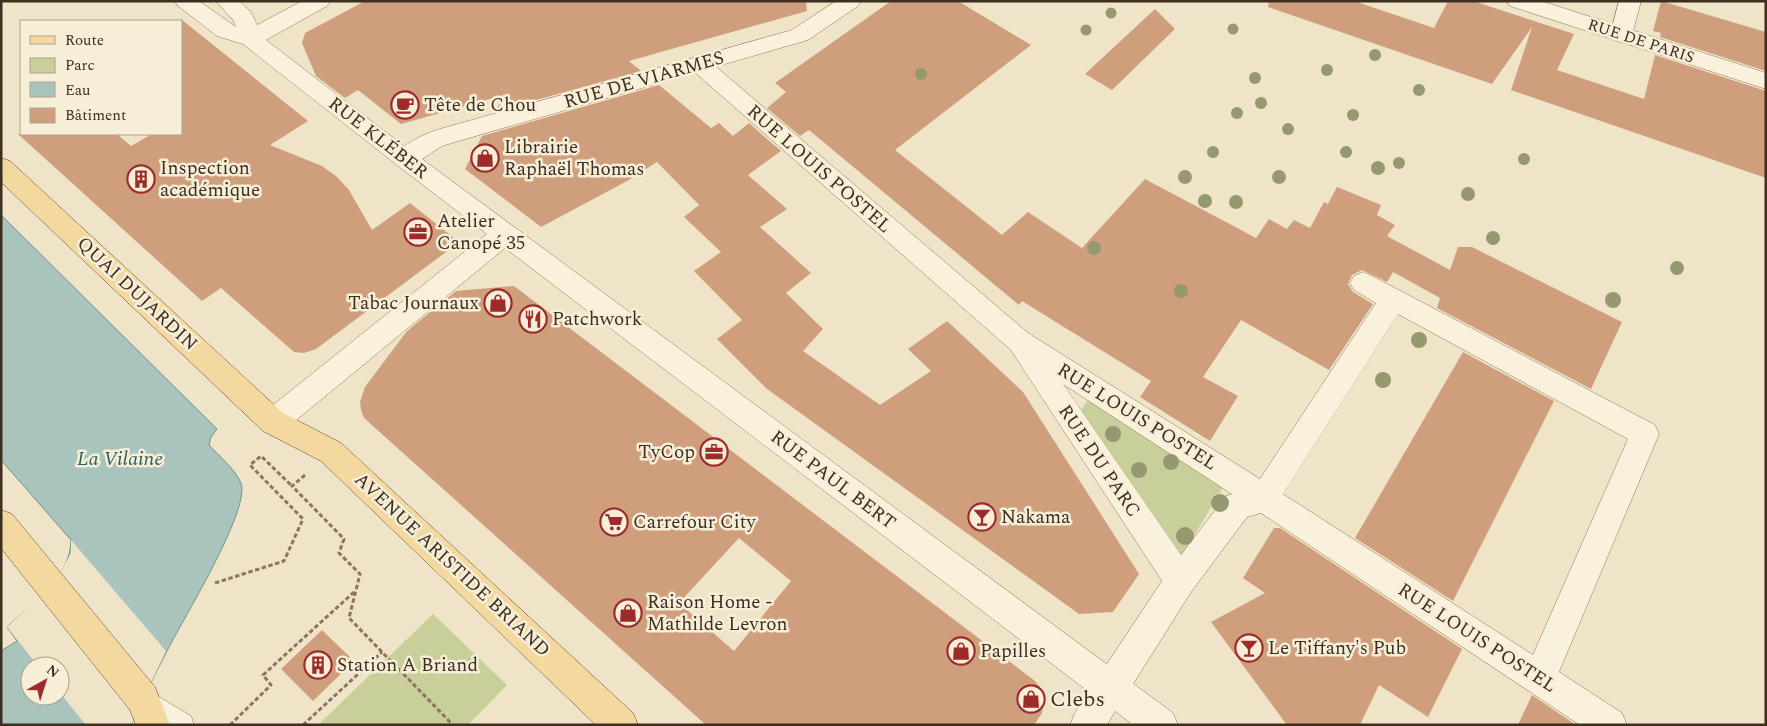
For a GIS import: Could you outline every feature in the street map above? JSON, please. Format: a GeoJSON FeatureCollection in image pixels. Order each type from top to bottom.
{"type":"FeatureCollection","features":[{"type":"Feature","properties":{"kind":"main road","name":"QUAI DUJARDIN"},"geometry":{"type":"LineString","coordinates":[[1,166],[273,422]]}},
{"type":"Feature","properties":{"kind":"main road","name":"AVENUE ARISTIDE BRIAND"},"geometry":{"type":"LineString","coordinates":[[273,422],[331,452],[621,725]]}},
{"type":"Feature","properties":{"kind":"main road"},"geometry":{"type":"LineString","coordinates":[[1,524],[148,712]]}},
{"type":"Feature","properties":{"kind":"street","name":"RUE KLÉBER"},"geometry":{"type":"LineString","coordinates":[[185,1],[225,31],[251,39],[404,159],[506,234]]}},
{"type":"Feature","properties":{"kind":"street"},"geometry":{"type":"LineString","coordinates":[[226,1],[243,17],[251,39],[275,23],[320,1]]}},
{"type":"Feature","properties":{"kind":"street","name":"RUE DE VIARMES"},"geometry":{"type":"LineString","coordinates":[[404,159],[434,140],[448,135],[800,35],[851,1]]}},
{"type":"Feature","properties":{"kind":"street","name":"RUE DE PARIS"},"geometry":{"type":"LineString","coordinates":[[1516,1],[1766,81]]}},
{"type":"Feature","properties":{"kind":"street"},"geometry":{"type":"LineString","coordinates":[[1621,35],[1630,1]]}},
{"type":"Feature","properties":{"kind":"street","name":"RUE LOUIS POSTEL"},"geometry":{"type":"LineString","coordinates":[[699,64],[1018,341],[1264,498],[1610,725]]}},
{"type":"Feature","properties":{"kind":"street"},"geometry":{"type":"LineString","coordinates":[[273,422],[506,234]]}},
{"type":"Feature","properties":{"kind":"street","name":"RUE PAUL BERT"},"geometry":{"type":"LineString","coordinates":[[506,234],[1161,725]]}},
{"type":"Feature","properties":{"kind":"street"},"geometry":{"type":"LineString","coordinates":[[1363,283],[1645,434],[1539,679]]}},
{"type":"Feature","properties":{"kind":"street"},"geometry":{"type":"LineString","coordinates":[[1087,725],[1180,581],[1237,506],[1264,498],[1393,299]]}},
{"type":"Feature","properties":{"kind":"street","name":"RUE DU PARC"},"geometry":{"type":"LineString","coordinates":[[1018,341],[1180,581]]}},
{"type":"Feature","properties":{"kind":"lane"},"geometry":{"type":"LineString","coordinates":[[148,712],[182,725]]}},
{"type":"Feature","properties":{"kind":"path"},"geometry":{"type":"LineString","coordinates":[[292,486],[331,452]]}},
{"type":"Feature","properties":{"kind":"path"},"geometry":{"type":"LineString","coordinates":[[214,583],[284,561],[303,519],[250,465],[261,456],[344,539],[339,553],[360,574],[350,618],[453,725]]}},
{"type":"Feature","properties":{"kind":"path"},"geometry":{"type":"LineString","coordinates":[[230,725],[271,685],[263,675],[355,592]]}},
{"type":"Feature","properties":{"kind":"path"},"geometry":{"type":"LineString","coordinates":[[304,725],[382,652]]}},
{"type":"Feature","properties":{"kind":"green space"},"geometry":{"type":"Polygon","coordinates":[[[1088,400],[1224,486],[1181,557],[1078,414],[1088,400]]]}},
{"type":"Feature","properties":{"kind":"green space"},"geometry":{"type":"Polygon","coordinates":[[[433,614],[507,685],[468,725],[318,725],[433,614]]]}},
{"type":"Feature","properties":{"kind":"water","name":"La Vilaine"},"geometry":{"type":"Polygon","coordinates":[[[1,215],[217,429],[211,437],[209,445],[238,478],[241,483],[241,497],[225,541],[131,725],[1,725],[1,651],[17,641],[7,627],[38,599],[57,578],[69,553],[71,540],[1,460],[1,215]]]}},
{"type":"Feature","properties":{"kind":"pier"},"geometry":{"type":"Polygon","coordinates":[[[71,540],[166,651],[131,725],[86,725],[70,705],[70,656],[30,656],[7,627],[55,582],[71,553],[71,540]]]}},
{"type":"Feature","properties":{"kind":"building"},"geometry":{"type":"Polygon","coordinates":[[[365,1],[806,1],[807,11],[629,61],[641,71],[496,111],[504,95],[401,124],[358,90],[345,98],[316,76],[302,43],[305,33],[365,1]]]}},
{"type":"Feature","properties":{"kind":"building"},"geometry":{"type":"Polygon","coordinates":[[[891,1],[958,1],[1031,45],[895,150],[1002,235],[1028,212],[1082,248],[1145,179],[1256,238],[1269,219],[1287,229],[1294,220],[1310,228],[1324,202],[1328,204],[1337,187],[1381,205],[1377,215],[1395,225],[1387,236],[1450,270],[1458,247],[1472,247],[1622,322],[1591,389],[1437,308],[1440,298],[1393,272],[1387,282],[1362,270],[1352,275],[1348,284],[1353,292],[1373,304],[1329,370],[1241,320],[1203,377],[1238,396],[1210,441],[1140,397],[1151,381],[1022,301],[1019,305],[809,130],[800,136],[767,108],[786,92],[775,83],[891,1]]]}},
{"type":"Feature","properties":{"kind":"building"},"geometry":{"type":"Polygon","coordinates":[[[1269,1],[1354,1],[1434,28],[1448,1],[1473,1],[1574,34],[1557,70],[1644,99],[1655,55],[1766,91],[1766,178],[1511,90],[1532,27],[1492,84],[1268,7],[1269,1]]]}},
{"type":"Feature","properties":{"kind":"building"},"geometry":{"type":"Polygon","coordinates":[[[1661,1],[1766,32],[1766,71],[1660,37],[1661,33],[1653,31],[1661,1]]]}},
{"type":"Feature","properties":{"kind":"building"},"geometry":{"type":"Polygon","coordinates":[[[1155,9],[1175,29],[1112,90],[1085,74],[1155,9]]]}},
{"type":"Feature","properties":{"kind":"building","name":"Inspection académique"},"geometry":{"type":"Polygon","coordinates":[[[181,20],[308,121],[270,145],[322,166],[336,176],[349,190],[372,230],[410,203],[454,238],[446,252],[316,349],[304,353],[294,352],[221,288],[202,301],[18,134],[118,135],[131,146],[150,135],[182,135],[181,20]]]}},
{"type":"Feature","properties":{"kind":"building"},"geometry":{"type":"Polygon","coordinates":[[[659,85],[711,128],[719,123],[733,136],[749,123],[781,151],[748,175],[787,209],[760,227],[811,273],[786,293],[823,329],[803,351],[880,405],[931,371],[908,349],[947,321],[1023,392],[1139,574],[1113,612],[1079,614],[767,389],[717,339],[742,320],[694,271],[721,252],[684,217],[699,205],[657,162],[629,180],[541,227],[465,169],[482,136],[659,85]]]}},
{"type":"Feature","properties":{"kind":"building"},"geometry":{"type":"Polygon","coordinates":[[[514,286],[1035,681],[1040,687],[1043,706],[1042,713],[1034,725],[706,725],[364,418],[360,402],[365,387],[407,331],[456,291],[514,286]],[[739,538],[679,603],[734,651],[791,581],[739,538]]]}},
{"type":"Feature","properties":{"kind":"building"},"geometry":{"type":"Polygon","coordinates":[[[1463,352],[1554,401],[1453,601],[1355,538],[1463,352]]]}},
{"type":"Feature","properties":{"kind":"building"},"geometry":{"type":"Polygon","coordinates":[[[1274,528],[1280,528],[1462,649],[1428,717],[1379,685],[1360,725],[1287,725],[1211,622],[1265,593],[1243,578],[1274,528]]]}},
{"type":"Feature","properties":{"kind":"building","name":"Station A Briand"},"geometry":{"type":"Polygon","coordinates":[[[322,630],[354,661],[313,701],[281,669],[322,630]]]}},
{"type":"Feature","properties":{"kind":"building"},"geometry":{"type":"Polygon","coordinates":[[[1532,695],[1576,725],[1518,725],[1532,695]]]}},
{"type":"Feature","properties":{"kind":"place","name":"Tête de Chou"},"geometry":{"type":"Point","coordinates":[405,105]}},
{"type":"Feature","properties":{"kind":"place","name":"Librairie Raphaël Thomas"},"geometry":{"type":"Point","coordinates":[485,158]}},
{"type":"Feature","properties":{"kind":"place","name":"Inspection académique"},"geometry":{"type":"Point","coordinates":[141,179]}},
{"type":"Feature","properties":{"kind":"place","name":"Atelier Canopé 35"},"geometry":{"type":"Point","coordinates":[418,232]}},
{"type":"Feature","properties":{"kind":"place","name":"Tabac Journaux"},"geometry":{"type":"Point","coordinates":[498,303]}},
{"type":"Feature","properties":{"kind":"place","name":"Patchwork"},"geometry":{"type":"Point","coordinates":[533,319]}},
{"type":"Feature","properties":{"kind":"place","name":"TyCop"},"geometry":{"type":"Point","coordinates":[714,452]}},
{"type":"Feature","properties":{"kind":"place","name":"Nakama"},"geometry":{"type":"Point","coordinates":[982,517]}},
{"type":"Feature","properties":{"kind":"place","name":"Carrefour City"},"geometry":{"type":"Point","coordinates":[614,522]}},
{"type":"Feature","properties":{"kind":"place","name":"Raison Home - Mathilde Levron"},"geometry":{"type":"Point","coordinates":[628,613]}},
{"type":"Feature","properties":{"kind":"place","name":"Le Tiffany's Pub"},"geometry":{"type":"Point","coordinates":[1249,648]}},
{"type":"Feature","properties":{"kind":"place","name":"Papilles"},"geometry":{"type":"Point","coordinates":[961,651]}},
{"type":"Feature","properties":{"kind":"place","name":"Station A Briand"},"geometry":{"type":"Point","coordinates":[318,665]}},
{"type":"Feature","properties":{"kind":"place","name":"Clebs"},"geometry":{"type":"Point","coordinates":[1031,699]}}]}
